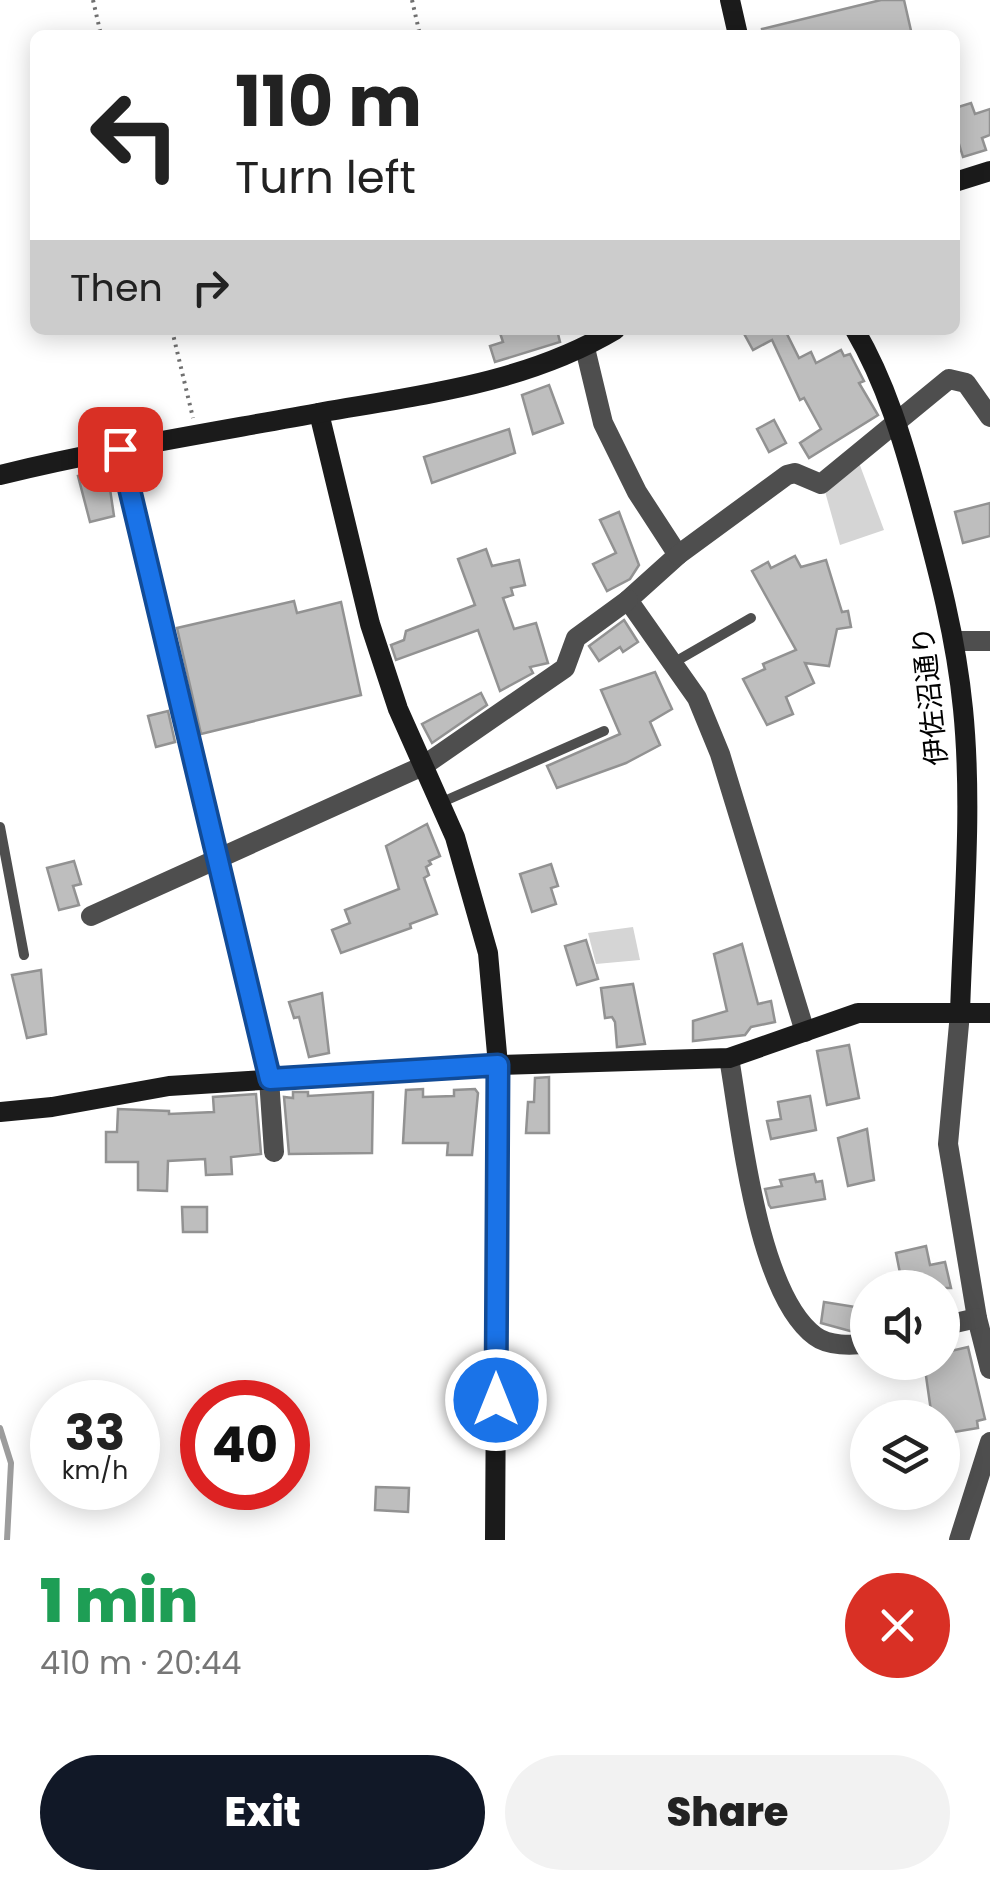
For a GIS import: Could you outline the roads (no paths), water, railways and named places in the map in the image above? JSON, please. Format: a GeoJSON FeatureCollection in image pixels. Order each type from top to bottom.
{"type":"FeatureCollection","features":[{"type":"Feature","properties":{"kind":"street"},"geometry":{"type":"LineString","coordinates":[[730,0],[737,30]]}},
{"type":"Feature","properties":{"kind":"street"},"geometry":{"type":"LineString","coordinates":[[960,180],[990,171]]}},
{"type":"Feature","properties":{"kind":"street"},"geometry":{"type":"LineString","coordinates":[[0,476],[120,449],[466,388],[585,348],[606,335]]}},
{"type":"Feature","properties":{"kind":"street","name":"伊佐沼通り"},"geometry":{"type":"LineString","coordinates":[[858,335],[871,356],[897,422],[945,590],[954,641],[964,711],[966,791],[960,1013]]}},
{"type":"Feature","properties":{"kind":"street"},"geometry":{"type":"LineString","coordinates":[[585,348],[604,423],[637,492],[678,554]]}},
{"type":"Feature","properties":{"kind":"street"},"geometry":{"type":"LineString","coordinates":[[92,916],[424,766],[565,668],[576,638],[628,600],[678,554],[787,475],[795,473],[821,484],[949,378],[958,378],[976,393],[990,417]]}},
{"type":"Feature","properties":{"kind":"street"},"geometry":{"type":"LineString","coordinates":[[320,413],[370,624],[398,709],[440,803],[477,905],[488,953],[498,1065],[495,1540]]}},
{"type":"Feature","properties":{"kind":"street"},"geometry":{"type":"LineString","coordinates":[[120,449],[270,1079],[274,1152]]}},
{"type":"Feature","properties":{"kind":"street"},"geometry":{"type":"LineString","coordinates":[[628,600],[697,698],[720,754],[806,1032]]}},
{"type":"Feature","properties":{"kind":"street"},"geometry":{"type":"LineString","coordinates":[[954,641],[990,640]]}},
{"type":"Feature","properties":{"kind":"street"},"geometry":{"type":"LineString","coordinates":[[960,1013],[948,1144],[977,1318],[990,1369]]}},
{"type":"Feature","properties":{"kind":"street"},"geometry":{"type":"LineString","coordinates":[[0,1112],[170,1086],[498,1065],[728,1058],[858,1014],[990,1013]]}},
{"type":"Feature","properties":{"kind":"street"},"geometry":{"type":"LineString","coordinates":[[728,1058],[758,1224],[785,1297],[816,1336],[850,1344]]}},
{"type":"Feature","properties":{"kind":"street"},"geometry":{"type":"LineString","coordinates":[[960,1322],[977,1318]]}},
{"type":"Feature","properties":{"kind":"street"},"geometry":{"type":"LineString","coordinates":[[960,1540],[990,1442]]}},
{"type":"Feature","properties":{"kind":"lane"},"geometry":{"type":"LineString","coordinates":[[672,664],[751,618]]}},
{"type":"Feature","properties":{"kind":"lane"},"geometry":{"type":"LineString","coordinates":[[440,803],[604,731]]}},
{"type":"Feature","properties":{"kind":"lane"},"geometry":{"type":"LineString","coordinates":[[0,827],[24,955]]}},
{"type":"Feature","properties":{"kind":"waterway"},"geometry":{"type":"LineString","coordinates":[[0,1428],[11,1463],[7,1540]]}}]}
